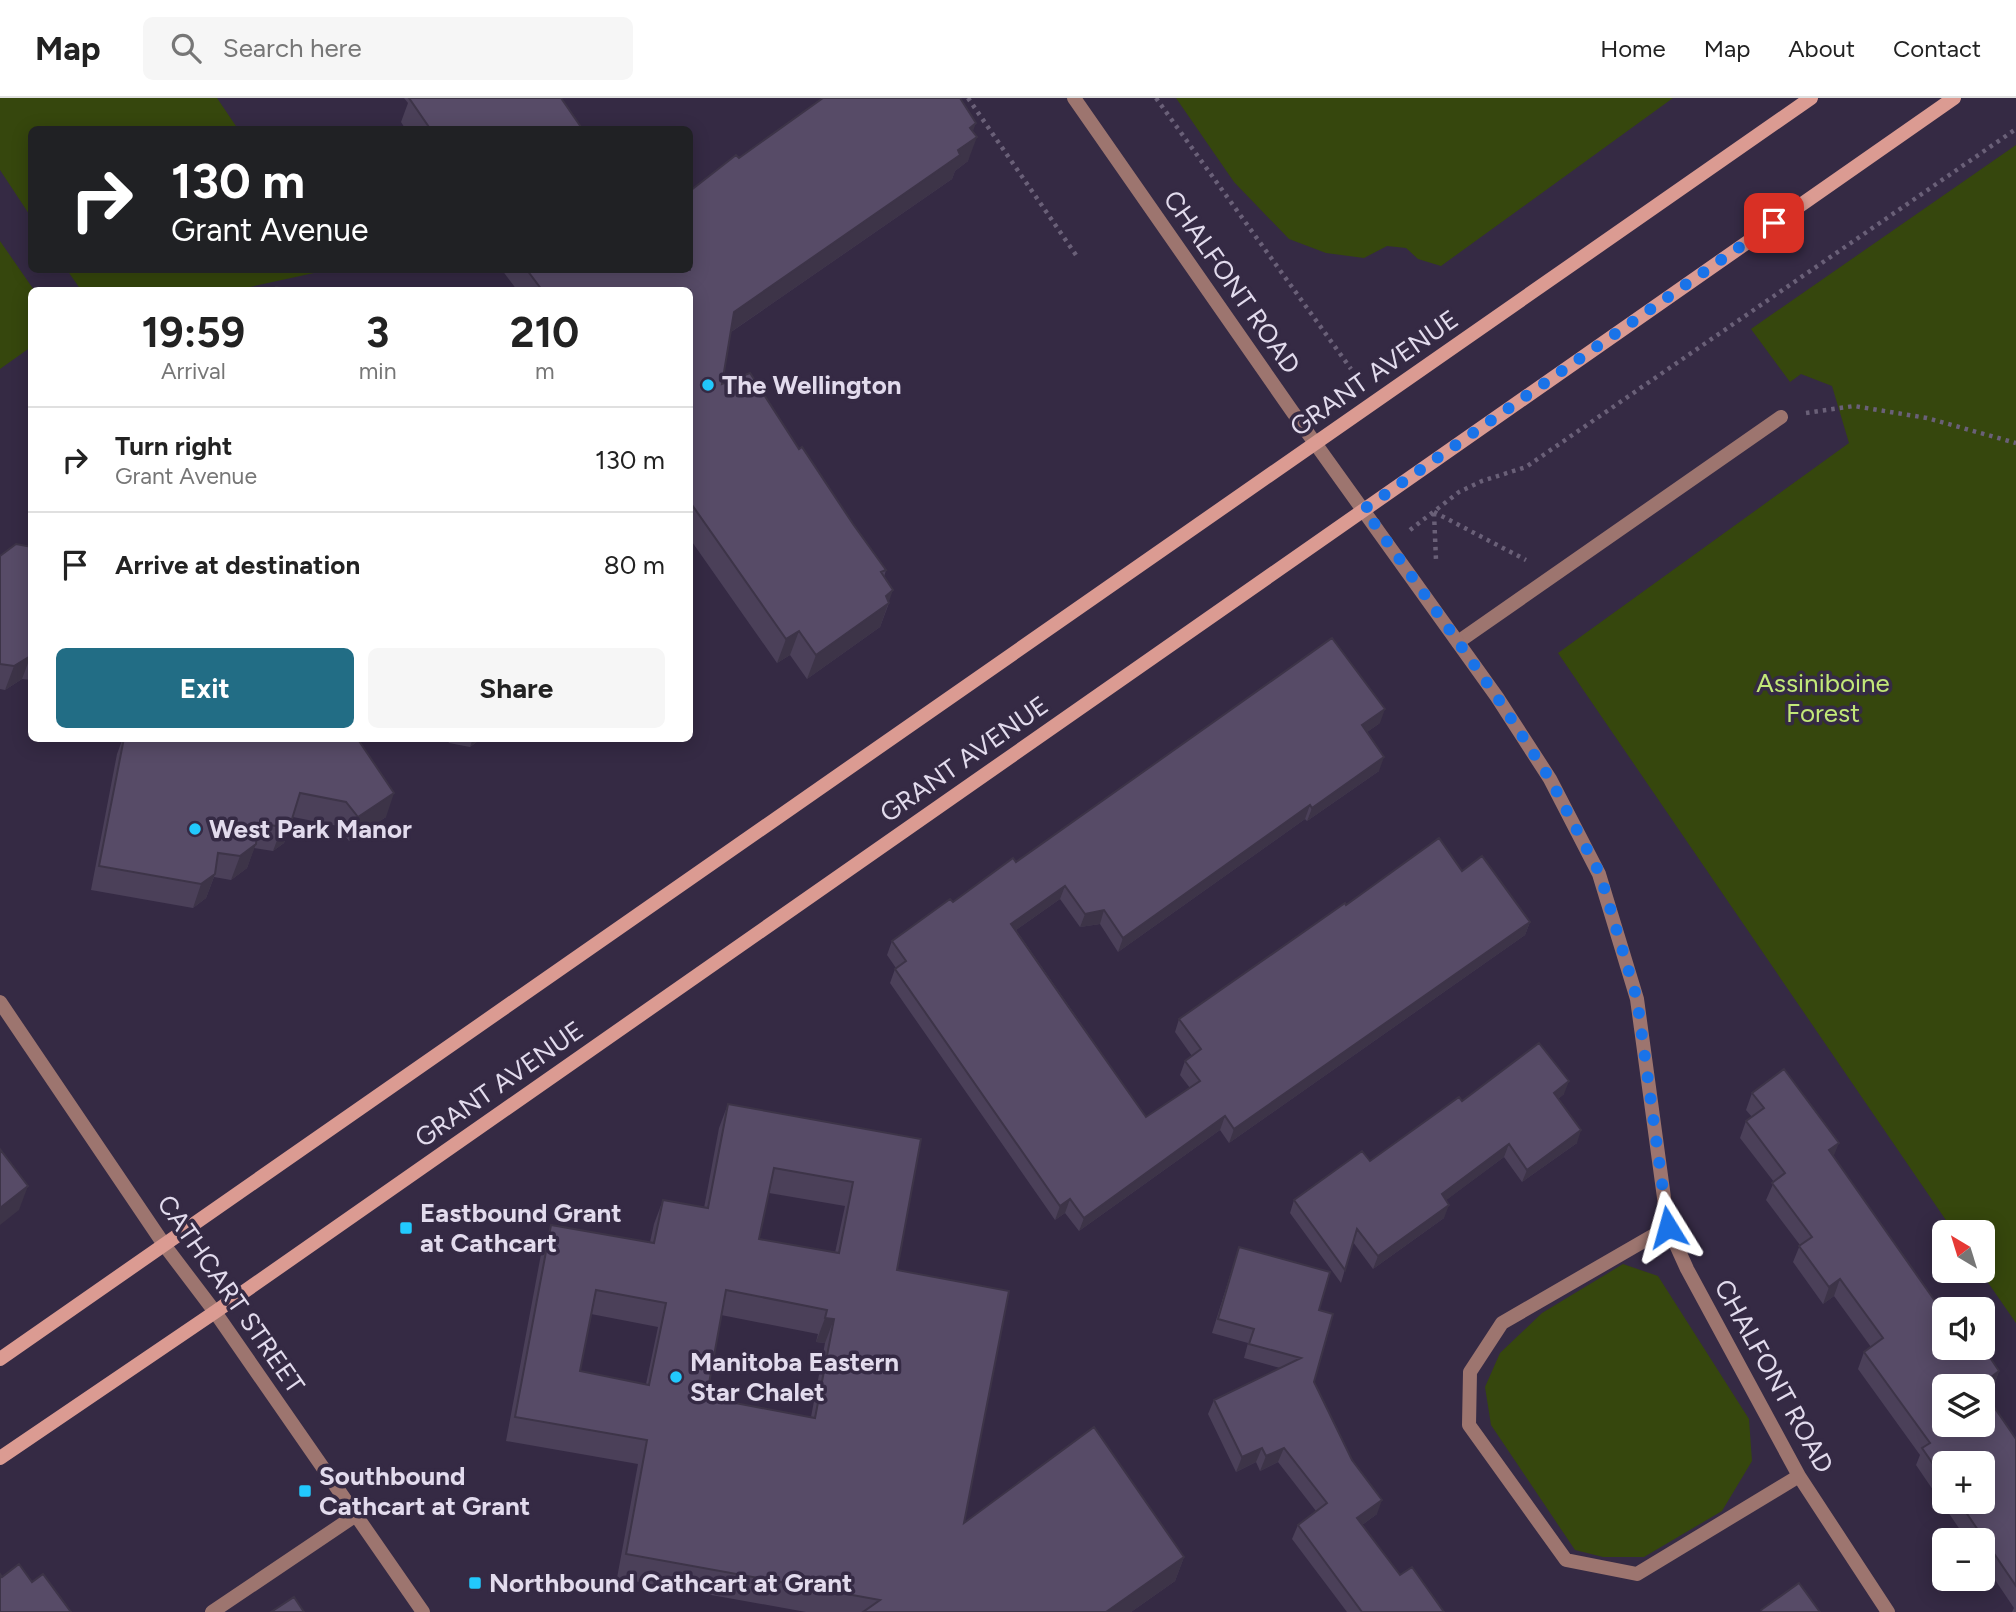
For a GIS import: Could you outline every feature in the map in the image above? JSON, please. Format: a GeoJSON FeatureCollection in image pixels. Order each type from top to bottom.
{"type":"FeatureCollection","features":[{"type":"Feature","properties":{"kind":"main road","name":"GRANT AVENUE"},"geometry":{"type":"LineString","coordinates":[[0,1359],[1811,98]]}},
{"type":"Feature","properties":{"kind":"main road","name":"GRANT AVENUE"},"geometry":{"type":"LineString","coordinates":[[0,1458],[215,1312],[1954,98]]}},
{"type":"Feature","properties":{"kind":"street","name":"CHALFONT ROAD"},"geometry":{"type":"LineString","coordinates":[[1074,98],[1458,642],[1550,779],[1600,874],[1637,999],[1668,1227],[1687,1269],[1799,1476],[1888,1612]]}},
{"type":"Feature","properties":{"kind":"street"},"geometry":{"type":"LineString","coordinates":[[1458,642],[1781,417]]}},
{"type":"Feature","properties":{"kind":"street","name":"CATHCART STREET"},"geometry":{"type":"LineString","coordinates":[[0,1002],[165,1245],[215,1312],[423,1612]]}},
{"type":"Feature","properties":{"kind":"street"},"geometry":{"type":"LineString","coordinates":[[1668,1227],[1502,1323],[1470,1372],[1469,1425],[1566,1560],[1637,1574],[1799,1476]]}},
{"type":"Feature","properties":{"kind":"street"},"geometry":{"type":"LineString","coordinates":[[212,1612],[356,1515]]}},
{"type":"Feature","properties":{"kind":"path"},"geometry":{"type":"LineString","coordinates":[[968,98],[1078,258]]}},
{"type":"Feature","properties":{"kind":"path"},"geometry":{"type":"LineString","coordinates":[[1156,98],[1351,369]]}},
{"type":"Feature","properties":{"kind":"path"},"geometry":{"type":"LineString","coordinates":[[1390,545],[1459,492],[1482,481],[1525,467],[2016,129]]}},
{"type":"Feature","properties":{"kind":"path"},"geometry":{"type":"LineString","coordinates":[[1781,417],[1854,406],[1927,418],[2016,443]]}},
{"type":"Feature","properties":{"kind":"path"},"geometry":{"type":"LineString","coordinates":[[1434,512],[1554,575]]}},
{"type":"Feature","properties":{"kind":"green space"},"geometry":{"type":"Polygon","coordinates":[[[0,98],[217,98],[236,126],[28,126],[28,212],[0,170],[0,98]]]}},
{"type":"Feature","properties":{"kind":"green space"},"geometry":{"type":"Polygon","coordinates":[[[1176,98],[1673,98],[1441,266],[1418,259],[1406,248],[1387,246],[1364,258],[1326,253],[1289,239],[1234,182],[1176,98]]]}},
{"type":"Feature","properties":{"kind":"green space","name":"Assiniboine Forest"},"geometry":{"type":"Polygon","coordinates":[[[2016,145],[2016,1323],[1988,1283],[1995,1283],[1995,1220],[1946,1220],[1558,653],[1849,443],[1832,386],[1801,374],[1790,382],[1751,329],[2016,145]]]}},
{"type":"Feature","properties":{"kind":"green space"},"geometry":{"type":"Polygon","coordinates":[[[0,241],[32,287],[28,287],[28,349],[0,369],[0,241]]]}},
{"type":"Feature","properties":{"kind":"green space"},"geometry":{"type":"Polygon","coordinates":[[[69,273],[314,273],[250,287],[79,287],[69,273]]]}},
{"type":"Feature","properties":{"kind":"green space"},"geometry":{"type":"Polygon","coordinates":[[[1623,1264],[1658,1276],[1749,1419],[1752,1461],[1722,1511],[1644,1557],[1603,1557],[1575,1550],[1491,1425],[1485,1387],[1500,1353],[1542,1313],[1623,1264]]]}},
{"type":"Feature","properties":{"kind":"building"},"geometry":{"type":"Polygon","coordinates":[[[409,98],[561,98],[580,126],[428,126],[409,98]]]}},
{"type":"Feature","properties":{"kind":"building","name":"The Wellington"},"geometry":{"type":"Polygon","coordinates":[[[823,98],[960,98],[976,123],[970,128],[977,137],[958,150],[960,155],[734,312],[722,384],[750,373],[799,449],[802,447],[886,570],[881,572],[893,590],[886,596],[889,603],[816,655],[799,631],[786,639],[693,506],[693,287],[540,287],[529,273],[693,273],[693,189],[736,155],[739,158],[823,98]]]}},
{"type":"Feature","properties":{"kind":"building"},"geometry":{"type":"Polygon","coordinates":[[[16,544],[28,546],[28,657],[14,666],[0,664],[0,556],[16,544]]]}},
{"type":"Feature","properties":{"kind":"building"},"geometry":{"type":"Polygon","coordinates":[[[1332,638],[1385,709],[1362,725],[1384,757],[1312,808],[1310,805],[1123,938],[1104,910],[1085,914],[1065,886],[1011,924],[1070,1009],[1146,1117],[1200,1081],[1185,1061],[1201,1049],[1179,1019],[1439,838],[1462,871],[1482,856],[1530,922],[1234,1129],[1225,1116],[1084,1218],[1070,1199],[1060,1206],[895,969],[906,961],[892,941],[950,899],[953,902],[1013,858],[1016,862],[1332,638]]]}},
{"type":"Feature","properties":{"kind":"building","name":"West Park Manor"},"geometry":{"type":"Polygon","coordinates":[[[123,742],[360,742],[394,793],[358,817],[346,802],[300,793],[292,819],[282,827],[258,823],[256,844],[240,856],[218,853],[215,874],[201,884],[99,866],[123,742]]]}},
{"type":"Feature","properties":{"kind":"building"},"geometry":{"type":"Polygon","coordinates":[[[1539,1043],[1569,1081],[1554,1093],[1581,1130],[1527,1170],[1509,1144],[1442,1194],[1449,1205],[1378,1256],[1357,1229],[1345,1270],[1294,1200],[1362,1151],[1370,1161],[1459,1097],[1462,1101],[1539,1043]]]}},
{"type":"Feature","properties":{"kind":"building"},"geometry":{"type":"Polygon","coordinates":[[[1784,1069],[1839,1143],[1829,1150],[1932,1297],[1932,1360],[1992,1360],[1999,1371],[1995,1374],[1932,1374],[1932,1437],[1995,1437],[1995,1408],[2016,1439],[2016,1586],[1995,1555],[1995,1528],[1977,1528],[1967,1514],[1995,1514],[1995,1451],[1932,1451],[1932,1463],[1922,1448],[1930,1443],[1864,1352],[1883,1338],[1840,1279],[1829,1287],[1799,1246],[1812,1237],[1772,1183],[1785,1173],[1746,1121],[1764,1108],[1752,1093],[1784,1069]]]}},
{"type":"Feature","properties":{"kind":"building","name":"Manitoba Eastern Star Chalet"},"geometry":{"type":"Polygon","coordinates":[[[728,1104],[921,1139],[897,1270],[1009,1291],[964,1523],[1094,1427],[1184,1557],[1106,1612],[863,1612],[880,1600],[626,1554],[647,1440],[515,1417],[551,1225],[654,1243],[663,1200],[708,1208],[728,1104]],[[774,1168],[759,1239],[839,1253],[853,1182],[774,1168]],[[596,1290],[580,1371],[649,1385],[666,1303],[596,1290]],[[726,1290],[708,1389],[716,1391],[714,1399],[815,1418],[834,1319],[825,1318],[827,1310],[726,1290]]]}},
{"type":"Feature","properties":{"kind":"building"},"geometry":{"type":"Polygon","coordinates":[[[0,1149],[28,1186],[0,1208],[0,1149]]]}},
{"type":"Feature","properties":{"kind":"building"},"geometry":{"type":"Polygon","coordinates":[[[1239,1247],[1330,1272],[1319,1310],[1333,1314],[1314,1382],[1352,1460],[1382,1500],[1357,1518],[1400,1575],[1412,1567],[1444,1612],[1362,1612],[1298,1525],[1327,1503],[1284,1448],[1266,1456],[1262,1448],[1242,1457],[1214,1400],[1301,1358],[1249,1344],[1254,1329],[1218,1319],[1239,1247]]]}},
{"type":"Feature","properties":{"kind":"building"},"geometry":{"type":"Polygon","coordinates":[[[19,1564],[32,1582],[43,1574],[71,1612],[0,1612],[0,1574],[2,1577],[19,1564]]]}},
{"type":"Feature","properties":{"kind":"building"},"geometry":{"type":"Polygon","coordinates":[[[1799,1583],[1820,1612],[1762,1612],[1761,1610],[1799,1583]]]}},
{"type":"Feature","properties":{"kind":"building"},"geometry":{"type":"Polygon","coordinates":[[[294,1597],[304,1612],[271,1612],[294,1597]]]}},
{"type":"Feature","properties":{"kind":"place","name":"The Wellington"},"geometry":{"type":"Point","coordinates":[708,385]}},
{"type":"Feature","properties":{"kind":"place","name":"West Park Manor"},"geometry":{"type":"Point","coordinates":[195,829]}},
{"type":"Feature","properties":{"kind":"place","name":"Eastbound Grant at Cathcart"},"geometry":{"type":"Point","coordinates":[406,1228]}},
{"type":"Feature","properties":{"kind":"place","name":"Manitoba Eastern Star Chalet"},"geometry":{"type":"Point","coordinates":[676,1377]}},
{"type":"Feature","properties":{"kind":"place","name":"Southbound Cathcart at Grant"},"geometry":{"type":"Point","coordinates":[305,1491]}},
{"type":"Feature","properties":{"kind":"place","name":"Northbound Cathcart at Grant"},"geometry":{"type":"Point","coordinates":[475,1583]}},
{"type":"Feature","properties":{"kind":"route"},"geometry":{"type":"LineString","coordinates":[[1668,1227],[1637,999],[1600,874],[1550,779],[1497,697],[1364,509],[1774,223]]}}]}
